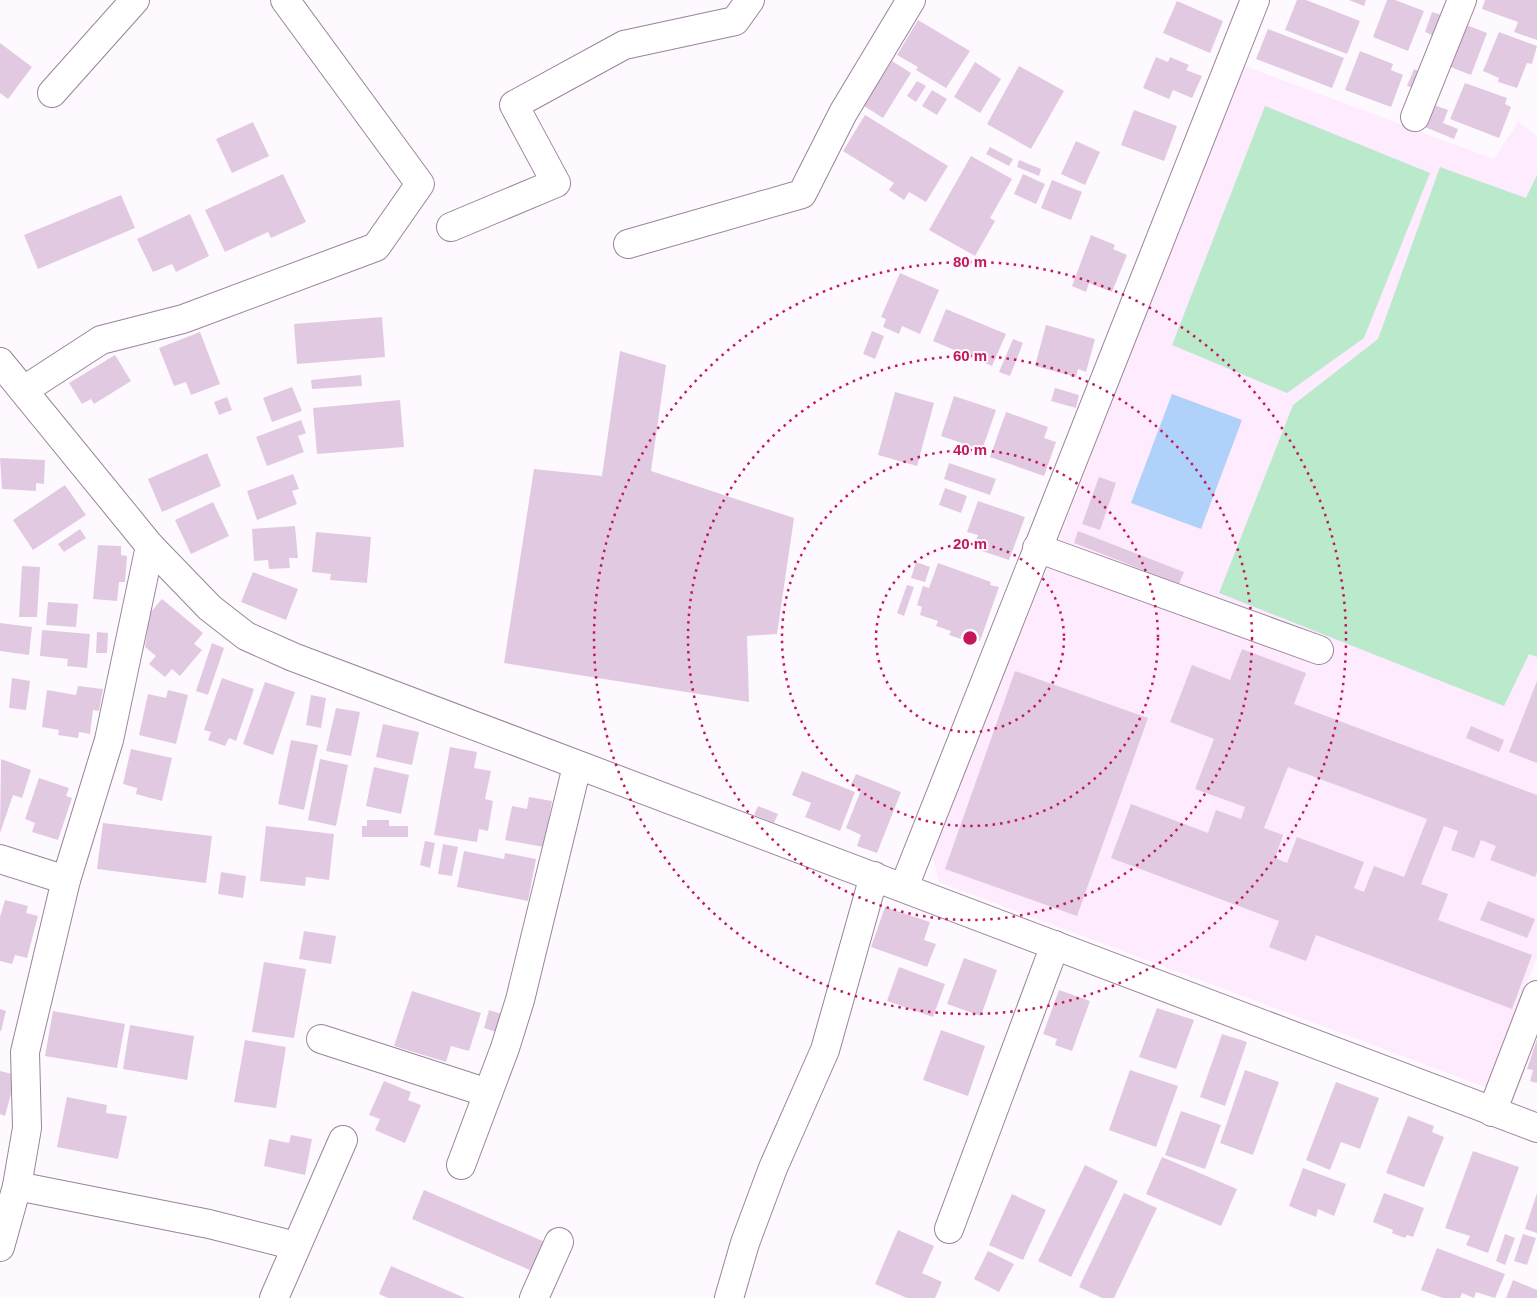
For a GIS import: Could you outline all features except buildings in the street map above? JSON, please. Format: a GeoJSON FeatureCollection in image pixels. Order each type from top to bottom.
{"type":"FeatureCollection","features":[{"type":"Feature","properties":{"kind":"street"},"geometry":{"type":"LineString","coordinates":[[52,93],[135,0]]}},
{"type":"Feature","properties":{"kind":"street"},"geometry":{"type":"LineString","coordinates":[[24,390],[101,340],[183,319],[376,247],[420,184],[285,0]]}},
{"type":"Feature","properties":{"kind":"street"},"geometry":{"type":"LineString","coordinates":[[451,227],[556,183],[514,105],[624,45],[735,21],[750,0]]}},
{"type":"Feature","properties":{"kind":"street"},"geometry":{"type":"LineString","coordinates":[[628,244],[802,194],[843,113],[911,0]]}},
{"type":"Feature","properties":{"kind":"street"},"geometry":{"type":"LineString","coordinates":[[904,887],[1255,0]]}},
{"type":"Feature","properties":{"kind":"street"},"geometry":{"type":"LineString","coordinates":[[1414,117],[1462,0]]}},
{"type":"Feature","properties":{"kind":"street"},"geometry":{"type":"LineString","coordinates":[[0,362],[150,546],[210,608],[246,636],[293,658],[904,887],[1537,1128]]}},
{"type":"Feature","properties":{"kind":"street"},"geometry":{"type":"LineString","coordinates":[[0,1247],[17,1186],[27,1128],[25,1052],[66,880],[109,740],[150,546]]}},
{"type":"Feature","properties":{"kind":"street"},"geometry":{"type":"LineString","coordinates":[[1037,548],[1319,650]]}},
{"type":"Feature","properties":{"kind":"street"},"geometry":{"type":"LineString","coordinates":[[461,1165],[520,1000],[577,766]]}},
{"type":"Feature","properties":{"kind":"street"},"geometry":{"type":"LineString","coordinates":[[0,859],[66,880]]}},
{"type":"Feature","properties":{"kind":"street"},"geometry":{"type":"LineString","coordinates":[[729,1298],[745,1243],[770,1177],[825,1050],[874,876]]}},
{"type":"Feature","properties":{"kind":"street"},"geometry":{"type":"LineString","coordinates":[[949,1229],[1055,945]]}},
{"type":"Feature","properties":{"kind":"street"},"geometry":{"type":"LineString","coordinates":[[1492,1112],[1537,995]]}},
{"type":"Feature","properties":{"kind":"street"},"geometry":{"type":"LineString","coordinates":[[321,1039],[488,1093]]}},
{"type":"Feature","properties":{"kind":"street"},"geometry":{"type":"LineString","coordinates":[[274,1298],[343,1140]]}},
{"type":"Feature","properties":{"kind":"street"},"geometry":{"type":"LineString","coordinates":[[17,1186],[210,1224],[296,1246]]}},
{"type":"Feature","properties":{"kind":"street"},"geometry":{"type":"LineString","coordinates":[[534,1298],[559,1242]]}},
{"type":"Feature","properties":{"kind":"shaded area"},"geometry":{"type":"Polygon","coordinates":[[[1242,65],[1494,159],[1518,122],[1537,136],[1537,957],[1525,988],[1526,1002],[1493,1090],[939,882],[932,853],[1055,550],[1242,65]]]}},
{"type":"Feature","properties":{"kind":"green space"},"geometry":{"type":"Polygon","coordinates":[[[1265,106],[1430,173],[1364,338],[1287,393],[1172,345],[1265,106]]]}},
{"type":"Feature","properties":{"kind":"green space"},"geometry":{"type":"Polygon","coordinates":[[[1440,167],[1526,198],[1537,175],[1537,657],[1529,654],[1504,706],[1219,593],[1293,405],[1378,339],[1440,167]]]}},
{"type":"Feature","properties":{"kind":"water"},"geometry":{"type":"Polygon","coordinates":[[[1172,394],[1242,420],[1201,529],[1131,503],[1172,394]]]}}]}
